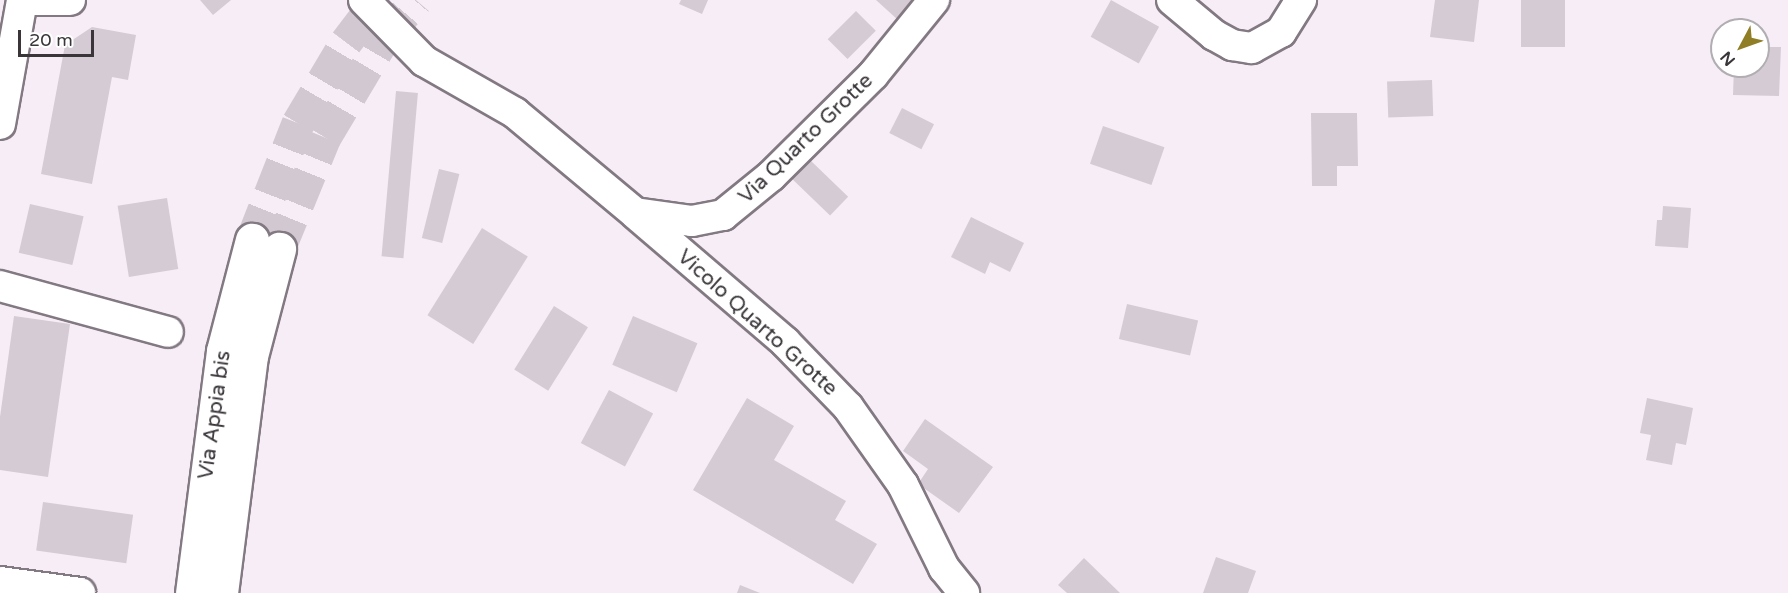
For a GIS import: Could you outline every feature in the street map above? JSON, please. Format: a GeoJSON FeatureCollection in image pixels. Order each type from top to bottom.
{"type":"FeatureCollection","features":[{"type":"Feature","properties":{"kind":"highway","name":"Via Appia bis"},"geometry":{"type":"LineString","coordinates":[[208,580],[251,356],[265,244]]}},
{"type":"Feature","properties":{"kind":"street"},"geometry":{"type":"LineString","coordinates":[[0,124],[17,12],[70,0]]}},
{"type":"Feature","properties":{"kind":"street"},"geometry":{"type":"LineString","coordinates":[[364,0],[424,61],[515,113],[635,213]]}},
{"type":"Feature","properties":{"kind":"street","name":"Via Quarto Grotte"},"geometry":{"type":"LineString","coordinates":[[635,213],[692,221],[723,215],[736,207],[852,97],[934,0]]}},
{"type":"Feature","properties":{"kind":"street"},"geometry":{"type":"LineString","coordinates":[[1172,0],[1214,35],[1232,45],[1252,48],[1281,32],[1301,0]]}},
{"type":"Feature","properties":{"kind":"street","name":"Vicolo Quarto Grotte"},"geometry":{"type":"LineString","coordinates":[[635,213],[785,342],[848,407],[898,477],[944,568],[964,593]]}},
{"type":"Feature","properties":{"kind":"street"},"geometry":{"type":"LineString","coordinates":[[0,286],[168,332]]}},
{"type":"Feature","properties":{"kind":"street"},"geometry":{"type":"LineString","coordinates":[[0,582],[80,593]]}},
{"type":"Feature","properties":{"kind":"building"},"geometry":{"type":"Polygon","coordinates":[[[200,0],[231,0],[213,15],[200,0]]]}},
{"type":"Feature","properties":{"kind":"building"},"geometry":{"type":"Polygon","coordinates":[[[681,0],[708,0],[702,14],[679,4],[681,0]]]}},
{"type":"Feature","properties":{"kind":"building"},"geometry":{"type":"Polygon","coordinates":[[[876,0],[916,0],[898,20],[876,0]]]}},
{"type":"Feature","properties":{"kind":"building"},"geometry":{"type":"Polygon","coordinates":[[[1111,0],[1159,27],[1139,63],[1091,37],[1111,0]]]}},
{"type":"Feature","properties":{"kind":"building"},"geometry":{"type":"Polygon","coordinates":[[[1435,0],[1479,0],[1474,42],[1430,37],[1435,0]]]}},
{"type":"Feature","properties":{"kind":"building"},"geometry":{"type":"Polygon","coordinates":[[[1521,0],[1565,0],[1565,47],[1521,47],[1521,0]]]}},
{"type":"Feature","properties":{"kind":"building"},"geometry":{"type":"Polygon","coordinates":[[[856,11],[876,31],[848,59],[828,39],[856,11]]]}},
{"type":"Feature","properties":{"kind":"building"},"geometry":{"type":"Polygon","coordinates":[[[92,27],[136,35],[128,80],[112,77],[92,184],[41,174],[65,45],[92,27]]]}},
{"type":"Feature","properties":{"kind":"building"},"geometry":{"type":"Polygon","coordinates":[[[1770,47],[1781,47],[1779,96],[1733,95],[1734,78],[1770,78],[1770,47]]]}},
{"type":"Feature","properties":{"kind":"building"},"geometry":{"type":"Polygon","coordinates":[[[1432,80],[1433,116],[1388,118],[1387,82],[1432,80]]]}},
{"type":"Feature","properties":{"kind":"building"},"geometry":{"type":"Polygon","coordinates":[[[396,91],[418,93],[403,258],[382,256],[396,91]]]}},
{"type":"Feature","properties":{"kind":"building"},"geometry":{"type":"Polygon","coordinates":[[[902,108],[934,124],[921,149],[889,133],[902,108]]]}},
{"type":"Feature","properties":{"kind":"building"},"geometry":{"type":"Polygon","coordinates":[[[1311,113],[1357,113],[1358,166],[1337,166],[1337,186],[1312,186],[1311,113]]]}},
{"type":"Feature","properties":{"kind":"building"},"geometry":{"type":"Polygon","coordinates":[[[1103,126],[1164,147],[1151,185],[1090,164],[1103,126]]]}},
{"type":"Feature","properties":{"kind":"building"},"geometry":{"type":"Polygon","coordinates":[[[810,160],[848,197],[830,216],[792,179],[810,160]]]}},
{"type":"Feature","properties":{"kind":"building"},"geometry":{"type":"Polygon","coordinates":[[[439,169],[459,174],[442,243],[422,238],[439,169]]]}},
{"type":"Feature","properties":{"kind":"building"},"geometry":{"type":"Polygon","coordinates":[[[167,198],[178,269],[129,277],[118,206],[167,198]]]}},
{"type":"Feature","properties":{"kind":"building"},"geometry":{"type":"Polygon","coordinates":[[[30,204],[84,216],[72,265],[19,253],[30,204]]]}},
{"type":"Feature","properties":{"kind":"building"},"geometry":{"type":"Polygon","coordinates":[[[1663,206],[1691,208],[1688,248],[1655,246],[1657,220],[1662,220],[1663,206]]]}},
{"type":"Feature","properties":{"kind":"building"},"geometry":{"type":"Polygon","coordinates":[[[971,217],[1024,243],[1010,272],[990,262],[985,274],[951,257],[971,217]]]}},
{"type":"Feature","properties":{"kind":"building"},"geometry":{"type":"Polygon","coordinates":[[[482,228],[528,257],[473,344],[427,315],[482,228]]]}},
{"type":"Feature","properties":{"kind":"building"},"geometry":{"type":"Polygon","coordinates":[[[1127,304],[1198,320],[1190,355],[1119,339],[1127,304]]]}},
{"type":"Feature","properties":{"kind":"building"},"geometry":{"type":"Polygon","coordinates":[[[554,306],[588,327],[548,391],[514,370],[554,306]]]}},
{"type":"Feature","properties":{"kind":"building"},"geometry":{"type":"Polygon","coordinates":[[[14,316],[70,324],[48,477],[0,470],[0,417],[14,316]]]}},
{"type":"Feature","properties":{"kind":"building"},"geometry":{"type":"Polygon","coordinates":[[[633,316],[697,343],[677,392],[612,365],[633,316]]]}},
{"type":"Feature","properties":{"kind":"building"},"geometry":{"type":"Polygon","coordinates":[[[609,390],[653,413],[625,466],[581,443],[609,390]]]}},
{"type":"Feature","properties":{"kind":"building"},"geometry":{"type":"Polygon","coordinates":[[[747,398],[794,426],[774,460],[846,501],[835,520],[877,544],[853,584],[693,490],[747,398]]]}},
{"type":"Feature","properties":{"kind":"building"},"geometry":{"type":"Polygon","coordinates":[[[1647,398],[1693,408],[1686,445],[1676,443],[1672,465],[1646,460],[1651,435],[1640,433],[1647,398]]]}},
{"type":"Feature","properties":{"kind":"building"},"geometry":{"type":"Polygon","coordinates":[[[925,419],[993,467],[959,513],[918,484],[928,469],[903,451],[925,419]]]}},
{"type":"Feature","properties":{"kind":"building"},"geometry":{"type":"Polygon","coordinates":[[[43,502],[133,515],[126,563],[36,551],[43,502]]]}},
{"type":"Feature","properties":{"kind":"building"},"geometry":{"type":"Polygon","coordinates":[[[1216,557],[1256,571],[1248,593],[1203,593],[1216,557]]]}},
{"type":"Feature","properties":{"kind":"building"},"geometry":{"type":"Polygon","coordinates":[[[1084,558],[1120,593],[1067,593],[1058,585],[1084,558]]]}},
{"type":"Feature","properties":{"kind":"building"},"geometry":{"type":"Polygon","coordinates":[[[740,585],[760,593],[737,593],[740,585]]]}},
{"type":"Feature","properties":{"kind":"tunnel"},"geometry":{"type":"LineString","coordinates":[[252,240],[298,123],[346,42],[378,0]]}},
{"type":"Feature","properties":{"kind":"tunnel"},"geometry":{"type":"LineString","coordinates":[[279,249],[325,137],[384,38],[416,0]]}}]}
